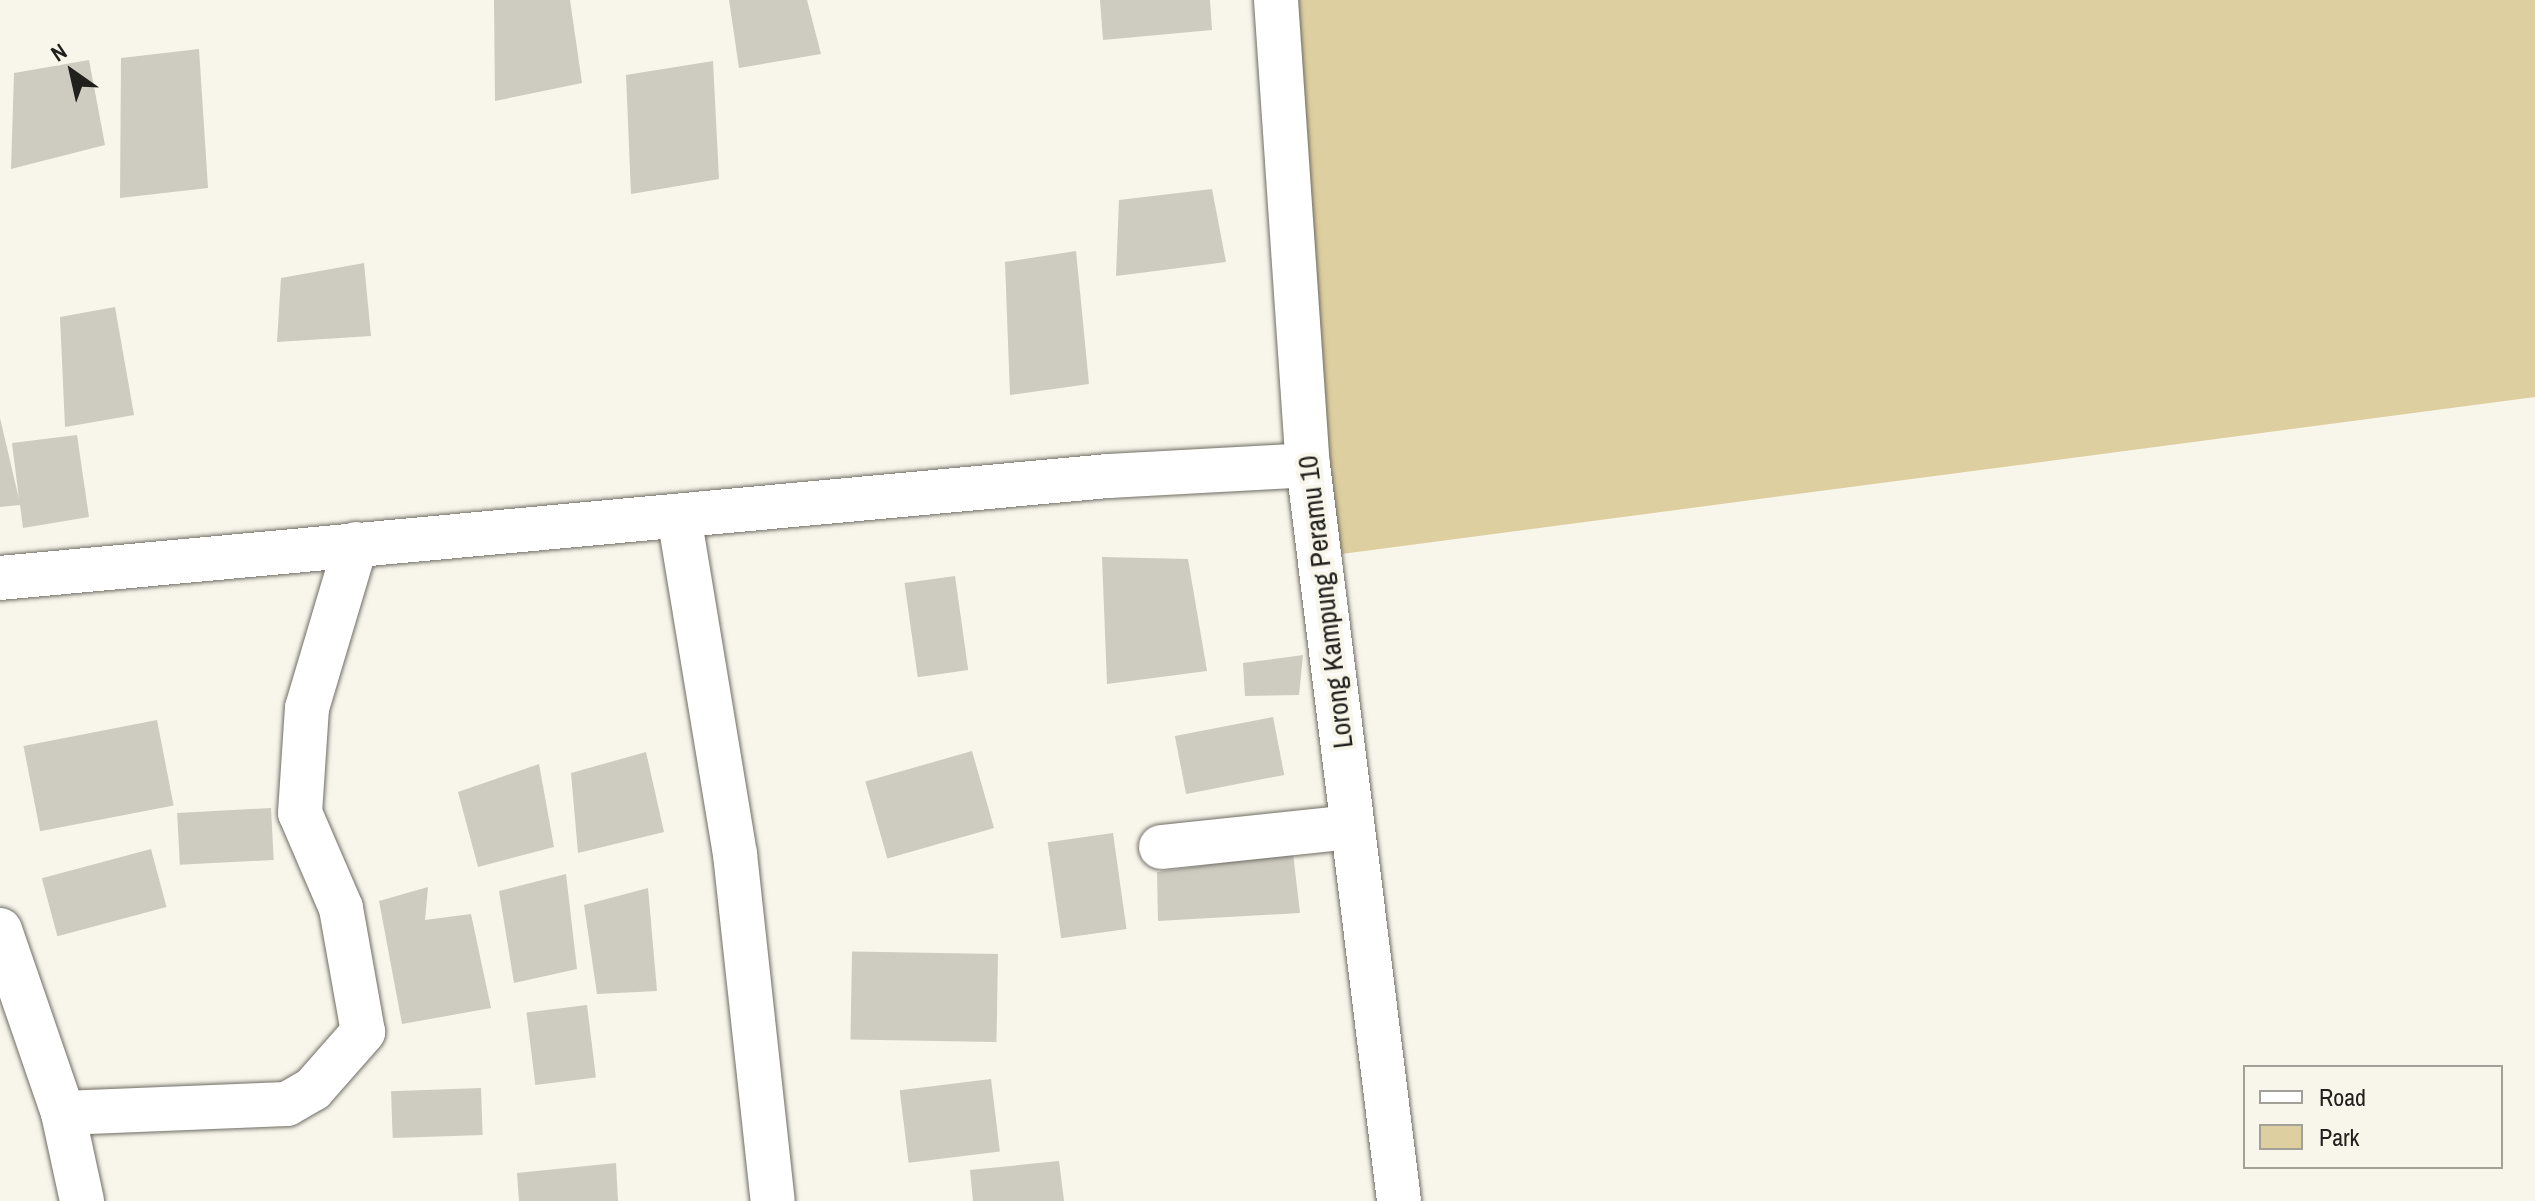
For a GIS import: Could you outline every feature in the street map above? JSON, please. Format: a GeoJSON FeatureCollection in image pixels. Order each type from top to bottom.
{"type":"FeatureCollection","features":[{"type":"Feature","properties":{"kind":"street","name":"Lorong Kampung Peramu 10"},"geometry":{"type":"LineString","coordinates":[[1276,0],[1308,465],[1399,1201]]}},
{"type":"Feature","properties":{"kind":"street"},"geometry":{"type":"LineString","coordinates":[[0,578],[679,516],[1308,465]]}},
{"type":"Feature","properties":{"kind":"street"},"geometry":{"type":"LineString","coordinates":[[679,516],[735,854],[773,1201]]}},
{"type":"Feature","properties":{"kind":"street"},"geometry":{"type":"LineString","coordinates":[[63,1113],[287,1104],[313,1089],[363,1032],[341,908],[300,813],[307,708],[356,544]]}},
{"type":"Feature","properties":{"kind":"street"},"geometry":{"type":"LineString","coordinates":[[1161,847],[1352,827]]}},
{"type":"Feature","properties":{"kind":"street"},"geometry":{"type":"LineString","coordinates":[[0,930],[63,1113],[82,1201]]}},
{"type":"Feature","properties":{"kind":"green space"},"geometry":{"type":"Polygon","coordinates":[[[1263,0],[2535,0],[2535,397],[1334,555],[1263,0]]]}},
{"type":"Feature","properties":{"kind":"building"},"geometry":{"type":"Polygon","coordinates":[[[494,0],[570,0],[582,83],[495,101],[494,0]]]}},
{"type":"Feature","properties":{"kind":"building"},"geometry":{"type":"Polygon","coordinates":[[[729,0],[807,0],[821,54],[739,68],[729,0]]]}},
{"type":"Feature","properties":{"kind":"building"},"geometry":{"type":"Polygon","coordinates":[[[1100,0],[1210,0],[1212,30],[1103,40],[1100,0]]]}},
{"type":"Feature","properties":{"kind":"building"},"geometry":{"type":"Polygon","coordinates":[[[199,49],[208,188],[120,198],[121,58],[199,49]]]}},
{"type":"Feature","properties":{"kind":"building"},"geometry":{"type":"Polygon","coordinates":[[[89,60],[105,145],[11,169],[14,73],[89,60]]]}},
{"type":"Feature","properties":{"kind":"building"},"geometry":{"type":"Polygon","coordinates":[[[713,61],[719,179],[631,194],[626,75],[713,61]]]}},
{"type":"Feature","properties":{"kind":"building"},"geometry":{"type":"Polygon","coordinates":[[[1212,189],[1226,262],[1116,276],[1119,200],[1212,189]]]}},
{"type":"Feature","properties":{"kind":"building"},"geometry":{"type":"Polygon","coordinates":[[[1076,251],[1089,384],[1010,395],[1005,262],[1076,251]]]}},
{"type":"Feature","properties":{"kind":"building"},"geometry":{"type":"Polygon","coordinates":[[[364,263],[371,336],[277,342],[281,278],[364,263]]]}},
{"type":"Feature","properties":{"kind":"building"},"geometry":{"type":"Polygon","coordinates":[[[115,307],[134,415],[65,427],[60,317],[115,307]]]}},
{"type":"Feature","properties":{"kind":"building"},"geometry":{"type":"Polygon","coordinates":[[[0,418],[19,499],[12,443],[77,435],[89,517],[23,528],[20,505],[0,507],[0,418]]]}},
{"type":"Feature","properties":{"kind":"building"},"geometry":{"type":"Polygon","coordinates":[[[1102,557],[1188,559],[1207,671],[1107,684],[1102,557]]]}},
{"type":"Feature","properties":{"kind":"building"},"geometry":{"type":"Polygon","coordinates":[[[955,576],[968,670],[918,677],[904,583],[955,576]]]}},
{"type":"Feature","properties":{"kind":"building"},"geometry":{"type":"Polygon","coordinates":[[[1303,655],[1299,695],[1245,696],[1243,663],[1303,655]]]}},
{"type":"Feature","properties":{"kind":"building"},"geometry":{"type":"Polygon","coordinates":[[[1273,717],[1284,775],[1186,794],[1175,736],[1273,717]]]}},
{"type":"Feature","properties":{"kind":"building"},"geometry":{"type":"Polygon","coordinates":[[[157,720],[174,805],[40,831],[23,746],[157,720]]]}},
{"type":"Feature","properties":{"kind":"building"},"geometry":{"type":"Polygon","coordinates":[[[972,751],[994,828],[887,858],[865,782],[972,751]]]}},
{"type":"Feature","properties":{"kind":"building"},"geometry":{"type":"Polygon","coordinates":[[[646,752],[664,832],[578,853],[571,773],[646,752]]]}},
{"type":"Feature","properties":{"kind":"building"},"geometry":{"type":"Polygon","coordinates":[[[539,764],[554,847],[478,867],[458,792],[539,764]]]}},
{"type":"Feature","properties":{"kind":"building"},"geometry":{"type":"Polygon","coordinates":[[[271,808],[274,860],[180,865],[177,813],[271,808]]]}},
{"type":"Feature","properties":{"kind":"building"},"geometry":{"type":"Polygon","coordinates":[[[1113,833],[1126,929],[1061,938],[1048,842],[1113,833]]]}},
{"type":"Feature","properties":{"kind":"building"},"geometry":{"type":"Polygon","coordinates":[[[151,849],[167,907],[57,936],[42,878],[151,849]]]}},
{"type":"Feature","properties":{"kind":"building"},"geometry":{"type":"Polygon","coordinates":[[[1293,853],[1300,913],[1158,921],[1157,872],[1293,853]]]}},
{"type":"Feature","properties":{"kind":"building"},"geometry":{"type":"Polygon","coordinates":[[[566,874],[577,969],[514,983],[499,891],[566,874]]]}},
{"type":"Feature","properties":{"kind":"building"},"geometry":{"type":"Polygon","coordinates":[[[428,887],[425,920],[471,914],[491,1008],[402,1024],[379,901],[428,887]]]}},
{"type":"Feature","properties":{"kind":"building"},"geometry":{"type":"Polygon","coordinates":[[[648,888],[657,991],[597,994],[584,905],[648,888]]]}},
{"type":"Feature","properties":{"kind":"building"},"geometry":{"type":"Polygon","coordinates":[[[852,951],[998,954],[996,1042],[850,1039],[852,951]]]}},
{"type":"Feature","properties":{"kind":"building"},"geometry":{"type":"Polygon","coordinates":[[[587,1005],[596,1077],[535,1085],[526,1012],[587,1005]]]}},
{"type":"Feature","properties":{"kind":"building"},"geometry":{"type":"Polygon","coordinates":[[[991,1079],[1000,1151],[909,1163],[900,1090],[991,1079]]]}},
{"type":"Feature","properties":{"kind":"building"},"geometry":{"type":"Polygon","coordinates":[[[481,1088],[483,1135],[393,1138],[391,1091],[481,1088]]]}},
{"type":"Feature","properties":{"kind":"building"},"geometry":{"type":"Polygon","coordinates":[[[1059,1161],[1064,1201],[973,1201],[970,1170],[1059,1161]]]}},
{"type":"Feature","properties":{"kind":"building"},"geometry":{"type":"Polygon","coordinates":[[[616,1163],[618,1201],[519,1201],[517,1173],[616,1163]]]}}]}
